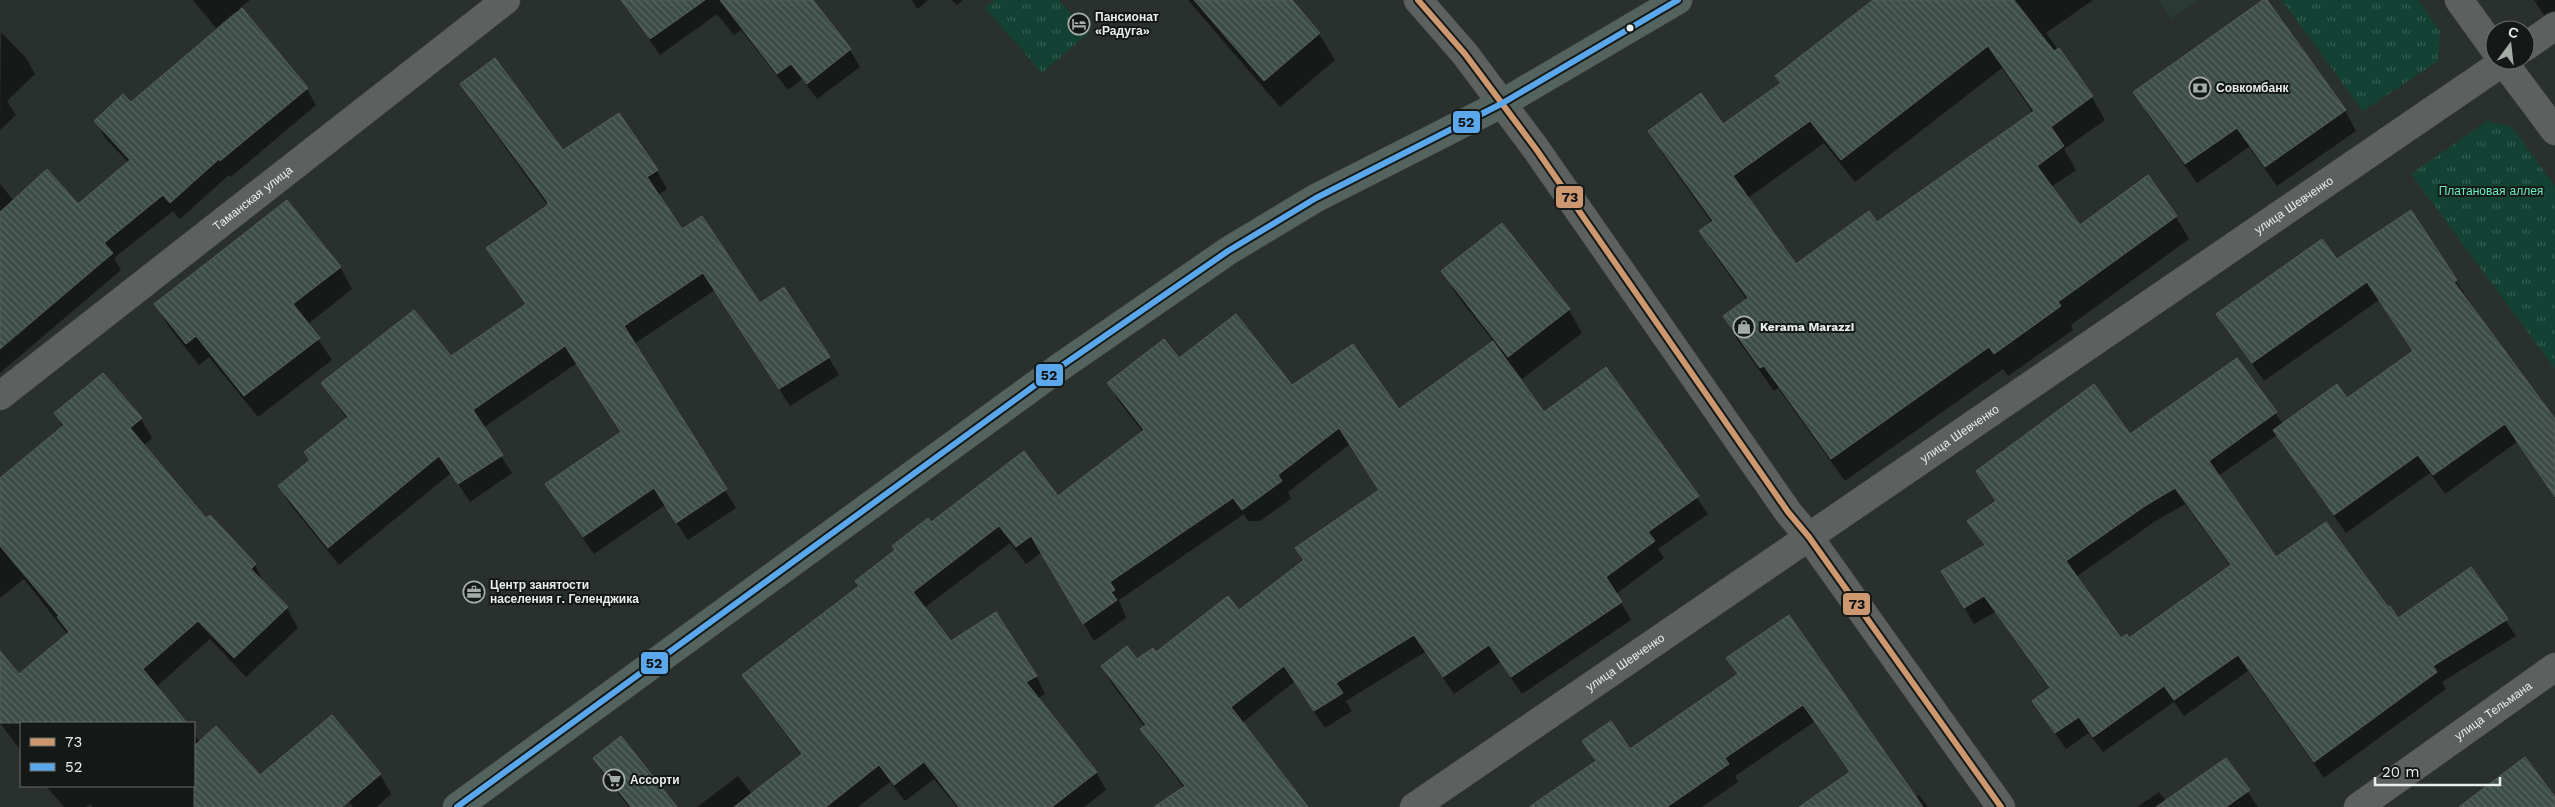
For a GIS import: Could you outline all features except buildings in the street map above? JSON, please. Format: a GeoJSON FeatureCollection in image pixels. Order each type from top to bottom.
{"type":"FeatureCollection","features":[{"type":"Feature","properties":{"kind":"main road"},"geometry":{"type":"LineString","coordinates":[[457,807],[1060,367],[1228,251],[1316,198],[1501,104],[1678,0]]}},
{"type":"Feature","properties":{"kind":"street","name":"Таманская улица"},"geometry":{"type":"LineString","coordinates":[[0,396],[506,0]]}},
{"type":"Feature","properties":{"kind":"street"},"geometry":{"type":"LineString","coordinates":[[1418,0],[1465,54],[1536,149],[1782,504],[1809,537],[2001,807]]}},
{"type":"Feature","properties":{"kind":"street"},"geometry":{"type":"LineString","coordinates":[[2459,0],[2485,31]]}},
{"type":"Feature","properties":{"kind":"street","name":"улица Шевченко"},"geometry":{"type":"LineString","coordinates":[[2535,38],[2555,26]]}},
{"type":"Feature","properties":{"kind":"street","name":"улица Шевченко"},"geometry":{"type":"LineString","coordinates":[[1414,807],[2486,70]]}},
{"type":"Feature","properties":{"kind":"street"},"geometry":{"type":"LineString","coordinates":[[2515,70],[2555,131]]}},
{"type":"Feature","properties":{"kind":"street","name":"улица Тельмана"},"geometry":{"type":"LineString","coordinates":[[2358,807],[2555,667]]}},
{"type":"Feature","properties":{"kind":"shaded area"},"geometry":{"type":"Polygon","coordinates":[[[2158,0],[2198,0],[2171,19],[2158,0]]]}},
{"type":"Feature","properties":{"kind":"green space"},"geometry":{"type":"Polygon","coordinates":[[[995,0],[1059,0],[1088,33],[1042,73],[985,8],[995,0]]]}},
{"type":"Feature","properties":{"kind":"green space"},"geometry":{"type":"Polygon","coordinates":[[[2282,0],[2418,0],[2440,31],[2438,61],[2363,111],[2282,0]]]}},
{"type":"Feature","properties":{"kind":"green space","name":"Платановая аллея"},"geometry":{"type":"Polygon","coordinates":[[[2487,121],[2512,127],[2555,186],[2555,369],[2411,174],[2487,121]]]}},
{"type":"Feature","properties":{"kind":"transit line","name":"73"},"geometry":{"type":"LineString","coordinates":[[1418,0],[1465,54],[1536,149],[1788,512],[1809,537],[2001,807]]}},
{"type":"Feature","properties":{"kind":"transit line","name":"52"},"geometry":{"type":"LineString","coordinates":[[457,807],[1060,367],[1228,251],[1316,198],[1501,104],[1678,0]]}},
{"type":"Feature","properties":{"kind":"place","name":"Пансионат «Радуга»"},"geometry":{"type":"Point","coordinates":[1079,24]}},
{"type":"Feature","properties":{"kind":"place","name":"Совкомбанк"},"geometry":{"type":"Point","coordinates":[2200,88]}},
{"type":"Feature","properties":{"kind":"place","name":"Kerama Marazzi"},"geometry":{"type":"Point","coordinates":[1744,327]}},
{"type":"Feature","properties":{"kind":"place","name":"Центр занятости населения г. Геленджика"},"geometry":{"type":"Point","coordinates":[474,592]}},
{"type":"Feature","properties":{"kind":"place","name":"Ассорти"},"geometry":{"type":"Point","coordinates":[614,780]}}]}
